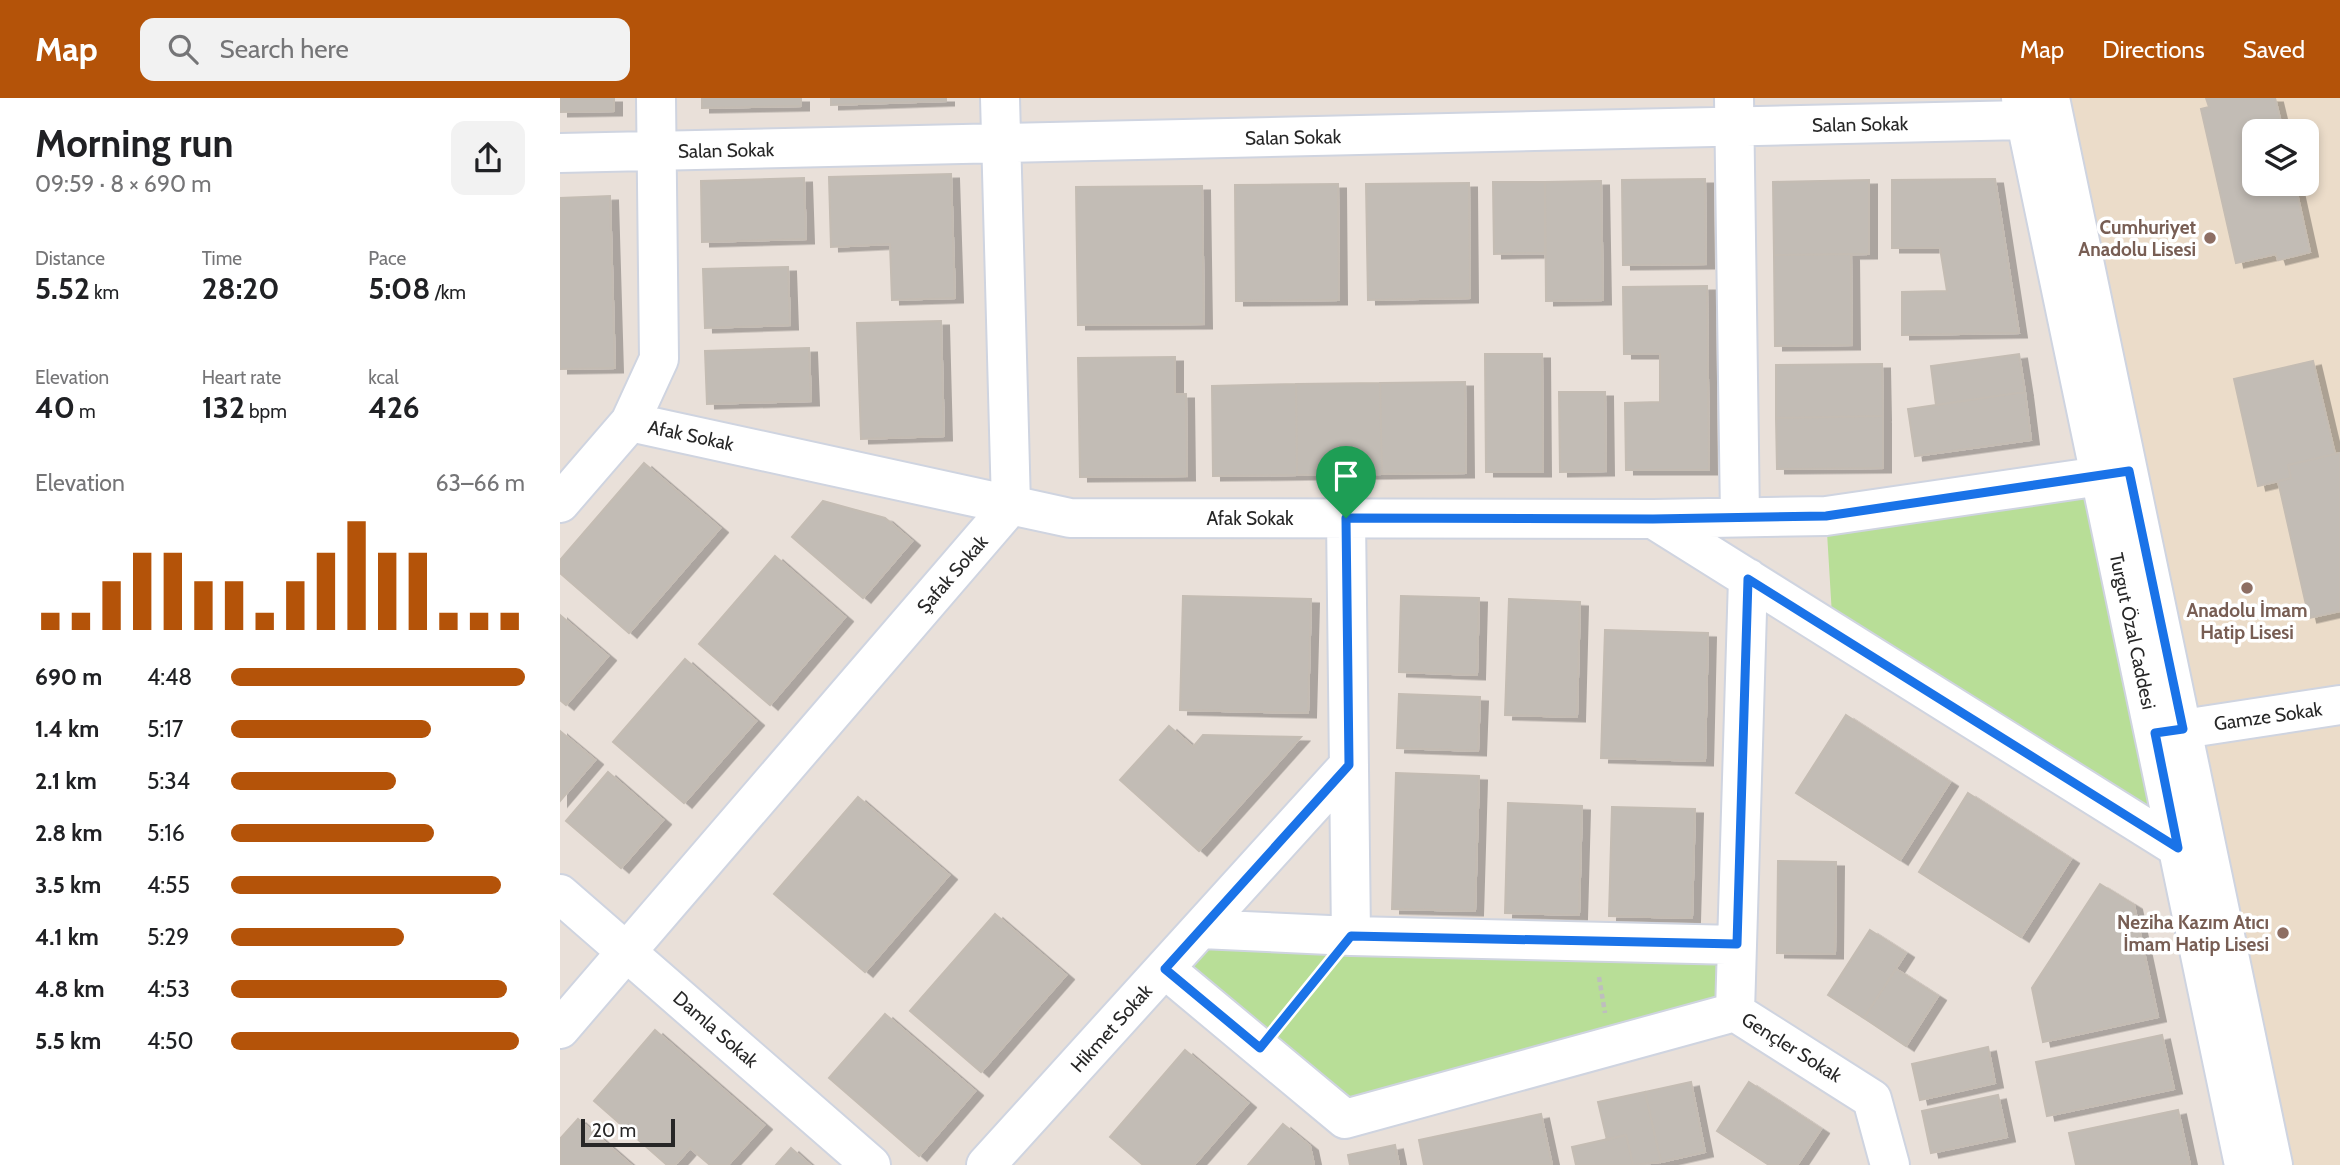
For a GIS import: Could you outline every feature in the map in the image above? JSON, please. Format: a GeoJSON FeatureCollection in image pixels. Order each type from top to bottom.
{"type":"FeatureCollection","features":[{"type":"Feature","properties":{"kind":"street"},"geometry":{"type":"LineString","coordinates":[[560,503],[630,422],[659,359],[656,98]]}},
{"type":"Feature","properties":{"kind":"street"},"geometry":{"type":"LineString","coordinates":[[1000,98],[1012,505]]}},
{"type":"Feature","properties":{"kind":"street","name":"Salan Sokak"},"geometry":{"type":"LineString","coordinates":[[560,153],[1001,143],[1735,112],[2032,105]]}},
{"type":"Feature","properties":{"kind":"street","name":"Turgut Özal Caddesi"},"geometry":{"type":"LineString","coordinates":[[2032,105],[2169,731],[2273,1165]]}},
{"type":"Feature","properties":{"kind":"street"},"geometry":{"type":"LineString","coordinates":[[1735,112],[1740,517]]}},
{"type":"Feature","properties":{"kind":"street","name":"Afak Sokak"},"geometry":{"type":"LineString","coordinates":[[630,422],[1070,518],[1653,519],[1826,516],[2114,474]]}},
{"type":"Feature","properties":{"kind":"street","name":"Şafak Sokak"},"geometry":{"type":"LineString","coordinates":[[560,1029],[1012,505]]}},
{"type":"Feature","properties":{"kind":"street"},"geometry":{"type":"LineString","coordinates":[[1346,518],[1351,936]]}},
{"type":"Feature","properties":{"kind":"street"},"geometry":{"type":"LineString","coordinates":[[1653,519],[2178,848]]}},
{"type":"Feature","properties":{"kind":"street","name":"Gençler Sokak"},"geometry":{"type":"LineString","coordinates":[[1748,579],[1735,1012],[1872,1099],[1889,1165]]}},
{"type":"Feature","properties":{"kind":"street","name":"Gamze Sokak"},"geometry":{"type":"LineString","coordinates":[[2169,731],[2340,705]]}},
{"type":"Feature","properties":{"kind":"street","name":"Turgut Özal Caddesi"},"geometry":{"type":"LineString","coordinates":[[2169,731],[2178,848],[2244,1165]]}},
{"type":"Feature","properties":{"kind":"street","name":"Hikmet Sokak"},"geometry":{"type":"LineString","coordinates":[[986,1165],[1349,765]]}},
{"type":"Feature","properties":{"kind":"street","name":"Damla Sokak"},"geometry":{"type":"LineString","coordinates":[[560,894],[871,1165]]}},
{"type":"Feature","properties":{"kind":"street"},"geometry":{"type":"LineString","coordinates":[[1201,929],[1351,936],[1737,944]]}},
{"type":"Feature","properties":{"kind":"street"},"geometry":{"type":"LineString","coordinates":[[1165,969],[1345,1119],[1735,1012]]}},
{"type":"Feature","properties":{"kind":"path"},"geometry":{"type":"LineString","coordinates":[[1260,1048],[1351,936]]}},
{"type":"Feature","properties":{"kind":"path"},"geometry":{"type":"LineString","coordinates":[[1594,941],[1610,1046]]}},
{"type":"Feature","properties":{"kind":"shaded area"},"geometry":{"type":"Polygon","coordinates":[[[2050,98],[2340,98],[2340,1165],[2273,1165],[2050,98]]]}},
{"type":"Feature","properties":{"kind":"green space"},"geometry":{"type":"Polygon","coordinates":[[[2100,476],[2178,848],[1833,632],[1826,516],[2100,476]]]}},
{"type":"Feature","properties":{"kind":"green space"},"geometry":{"type":"Polygon","coordinates":[[[1201,929],[1737,945],[1735,1012],[1345,1119],[1165,969],[1201,929]]]}},
{"type":"Feature","properties":{"kind":"building"},"geometry":{"type":"Polygon","coordinates":[[[560,98],[614,98],[614,111],[560,112],[560,98]]]}},
{"type":"Feature","properties":{"kind":"building"},"geometry":{"type":"Polygon","coordinates":[[[702,98],[801,98],[801,106],[702,108],[702,98]]]}},
{"type":"Feature","properties":{"kind":"building"},"geometry":{"type":"Polygon","coordinates":[[[831,98],[946,98],[946,101],[831,105],[831,98]]]}},
{"type":"Feature","properties":{"kind":"building"},"geometry":{"type":"Polygon","coordinates":[[[2206,98],[2275,98],[2280,119],[2242,119],[2242,196],[2298,196],[2310,252],[2278,260],[2276,254],[2236,263],[2201,109],[2209,107],[2206,98]]]}},
{"type":"Feature","properties":{"kind":"building"},"geometry":{"type":"Polygon","coordinates":[[[951,174],[955,298],[892,300],[890,244],[831,247],[829,177],[951,174]]]}},
{"type":"Feature","properties":{"kind":"building"},"geometry":{"type":"Polygon","coordinates":[[[804,178],[806,239],[702,242],[701,181],[804,178]]]}},
{"type":"Feature","properties":{"kind":"building"},"geometry":{"type":"Polygon","coordinates":[[[1705,179],[1706,264],[1623,265],[1622,180],[1705,179]]]}},
{"type":"Feature","properties":{"kind":"building"},"geometry":{"type":"Polygon","coordinates":[[[1995,179],[2019,333],[1902,335],[1902,292],[1947,291],[1940,248],[1892,248],[1892,180],[1995,179]]]}},
{"type":"Feature","properties":{"kind":"building"},"geometry":{"type":"Polygon","coordinates":[[[1869,180],[1869,254],[1774,255],[1773,182],[1869,180]]]}},
{"type":"Feature","properties":{"kind":"building"},"geometry":{"type":"Polygon","coordinates":[[[1601,181],[1603,300],[1546,301],[1545,182],[1601,181]]]}},
{"type":"Feature","properties":{"kind":"building"},"geometry":{"type":"Polygon","coordinates":[[[1493,182],[1545,182],[1545,253],[1494,254],[1493,182]]]}},
{"type":"Feature","properties":{"kind":"building"},"geometry":{"type":"Polygon","coordinates":[[[1469,183],[1470,298],[1368,300],[1366,184],[1469,183]]]}},
{"type":"Feature","properties":{"kind":"building"},"geometry":{"type":"Polygon","coordinates":[[[1338,184],[1339,300],[1236,301],[1235,185],[1338,184]]]}},
{"type":"Feature","properties":{"kind":"building"},"geometry":{"type":"Polygon","coordinates":[[[1202,186],[1204,324],[1078,325],[1076,187],[1202,186]]]}},
{"type":"Feature","properties":{"kind":"building"},"geometry":{"type":"Polygon","coordinates":[[[610,196],[615,368],[560,369],[560,198],[610,196]]]}},
{"type":"Feature","properties":{"kind":"building"},"geometry":{"type":"Polygon","coordinates":[[[1851,254],[1852,345],[1775,346],[1774,255],[1851,254]]]}},
{"type":"Feature","properties":{"kind":"building"},"geometry":{"type":"Polygon","coordinates":[[[788,267],[790,325],[705,328],[703,269],[788,267]]]}},
{"type":"Feature","properties":{"kind":"building"},"geometry":{"type":"Polygon","coordinates":[[[1707,286],[1709,470],[1626,470],[1625,403],[1660,402],[1660,354],[1624,354],[1623,287],[1707,286]]]}},
{"type":"Feature","properties":{"kind":"building"},"geometry":{"type":"Polygon","coordinates":[[[941,321],[944,436],[861,439],[857,323],[941,321]]]}},
{"type":"Feature","properties":{"kind":"building"},"geometry":{"type":"Polygon","coordinates":[[[809,348],[811,401],[707,404],[705,351],[809,348]]]}},
{"type":"Feature","properties":{"kind":"building"},"geometry":{"type":"Polygon","coordinates":[[[1485,354],[1542,354],[1543,472],[1486,472],[1485,354]]]}},
{"type":"Feature","properties":{"kind":"building"},"geometry":{"type":"Polygon","coordinates":[[[2019,354],[2025,392],[1936,405],[1931,366],[2019,354]]]}},
{"type":"Feature","properties":{"kind":"building"},"geometry":{"type":"Polygon","coordinates":[[[1175,357],[1175,394],[1186,394],[1187,476],[1080,477],[1078,358],[1175,357]]]}},
{"type":"Feature","properties":{"kind":"building"},"geometry":{"type":"Polygon","coordinates":[[[2313,361],[2335,454],[2288,465],[2291,478],[2258,486],[2234,379],[2313,361]]]}},
{"type":"Feature","properties":{"kind":"building"},"geometry":{"type":"Polygon","coordinates":[[[1882,364],[1883,416],[1776,418],[1776,365],[1882,364]]]}},
{"type":"Feature","properties":{"kind":"building"},"geometry":{"type":"Polygon","coordinates":[[[1465,382],[1466,473],[1382,474],[1380,383],[1465,382]]]}},
{"type":"Feature","properties":{"kind":"building"},"geometry":{"type":"Polygon","coordinates":[[[1380,383],[1382,474],[1297,475],[1296,384],[1380,383]]]}},
{"type":"Feature","properties":{"kind":"building"},"geometry":{"type":"Polygon","coordinates":[[[1296,384],[1297,475],[1213,476],[1212,386],[1296,384]]]}},
{"type":"Feature","properties":{"kind":"building"},"geometry":{"type":"Polygon","coordinates":[[[1559,392],[1605,392],[1606,471],[1560,472],[1559,392]]]}},
{"type":"Feature","properties":{"kind":"building"},"geometry":{"type":"Polygon","coordinates":[[[2025,392],[2031,440],[1915,456],[1908,409],[2025,392]]]}},
{"type":"Feature","properties":{"kind":"building"},"geometry":{"type":"Polygon","coordinates":[[[1883,416],[1883,468],[1777,469],[1776,418],[1883,416]]]}},
{"type":"Feature","properties":{"kind":"building"},"geometry":{"type":"Polygon","coordinates":[[[2340,453],[2340,611],[2309,618],[2278,481],[2291,478],[2288,465],[2340,453]]]}},
{"type":"Feature","properties":{"kind":"building"},"geometry":{"type":"Polygon","coordinates":[[[644,463],[720,528],[629,633],[560,573],[560,560],[644,463]]]}},
{"type":"Feature","properties":{"kind":"building"},"geometry":{"type":"Polygon","coordinates":[[[823,501],[885,518],[912,541],[863,598],[792,537],[823,501]]]}},
{"type":"Feature","properties":{"kind":"building"},"geometry":{"type":"Polygon","coordinates":[[[775,556],[845,617],[770,705],[699,644],[775,556]]]}},
{"type":"Feature","properties":{"kind":"building"},"geometry":{"type":"Polygon","coordinates":[[[1183,596],[1311,599],[1308,713],[1180,710],[1183,596]]]}},
{"type":"Feature","properties":{"kind":"building"},"geometry":{"type":"Polygon","coordinates":[[[1401,596],[1479,598],[1477,675],[1399,672],[1401,596]]]}},
{"type":"Feature","properties":{"kind":"building"},"geometry":{"type":"Polygon","coordinates":[[[1509,599],[1580,602],[1577,717],[1505,715],[1509,599]]]}},
{"type":"Feature","properties":{"kind":"building"},"geometry":{"type":"Polygon","coordinates":[[[560,615],[608,656],[566,705],[560,700],[560,615]]]}},
{"type":"Feature","properties":{"kind":"building"},"geometry":{"type":"Polygon","coordinates":[[[1605,630],[1708,633],[1705,761],[1601,758],[1605,630]]]}},
{"type":"Feature","properties":{"kind":"building"},"geometry":{"type":"Polygon","coordinates":[[[685,659],[756,721],[684,803],[613,742],[685,659]]]}},
{"type":"Feature","properties":{"kind":"building"},"geometry":{"type":"Polygon","coordinates":[[[1399,694],[1480,697],[1478,751],[1397,748],[1399,694]]]}},
{"type":"Feature","properties":{"kind":"building"},"geometry":{"type":"Polygon","coordinates":[[[1846,715],[1950,782],[1900,860],[1796,793],[1846,715]]]}},
{"type":"Feature","properties":{"kind":"building"},"geometry":{"type":"Polygon","coordinates":[[[1169,726],[1193,747],[1203,735],[1301,737],[1199,851],[1120,780],[1169,726]]]}},
{"type":"Feature","properties":{"kind":"building"},"geometry":{"type":"Polygon","coordinates":[[[560,731],[595,760],[560,801],[560,731]]]}},
{"type":"Feature","properties":{"kind":"building"},"geometry":{"type":"Polygon","coordinates":[[[608,772],[663,820],[621,868],[566,821],[608,772]]]}},
{"type":"Feature","properties":{"kind":"building"},"geometry":{"type":"Polygon","coordinates":[[[1396,773],[1479,776],[1475,911],[1392,909],[1396,773]]]}},
{"type":"Feature","properties":{"kind":"building"},"geometry":{"type":"Polygon","coordinates":[[[1968,793],[2071,859],[2021,937],[1919,872],[1968,793]]]}},
{"type":"Feature","properties":{"kind":"building"},"geometry":{"type":"Polygon","coordinates":[[[858,797],[949,875],[865,972],[774,894],[858,797]]]}},
{"type":"Feature","properties":{"kind":"building"},"geometry":{"type":"Polygon","coordinates":[[[1508,803],[1582,806],[1579,915],[1505,913],[1508,803]]]}},
{"type":"Feature","properties":{"kind":"building"},"geometry":{"type":"Polygon","coordinates":[[[1612,807],[1695,809],[1692,918],[1609,916],[1612,807]]]}},
{"type":"Feature","properties":{"kind":"building"},"geometry":{"type":"Polygon","coordinates":[[[1778,861],[1836,862],[1835,954],[1777,953],[1778,861]]]}},
{"type":"Feature","properties":{"kind":"building"},"geometry":{"type":"Polygon","coordinates":[[[2100,884],[2134,905],[2158,1017],[2043,1042],[2032,988],[2100,884]]]}},
{"type":"Feature","properties":{"kind":"building"},"geometry":{"type":"Polygon","coordinates":[[[995,914],[1066,975],[981,1072],[910,1011],[995,914]]]}},
{"type":"Feature","properties":{"kind":"building"},"geometry":{"type":"Polygon","coordinates":[[[1870,930],[1906,953],[1864,1018],[1828,995],[1870,930]]]}},
{"type":"Feature","properties":{"kind":"building"},"geometry":{"type":"Polygon","coordinates":[[[1896,969],[1938,996],[1906,1046],[1864,1018],[1896,969]]]}},
{"type":"Feature","properties":{"kind":"building"},"geometry":{"type":"Polygon","coordinates":[[[885,1014],[975,1091],[919,1156],[829,1078],[885,1014]]]}},
{"type":"Feature","properties":{"kind":"building"},"geometry":{"type":"Polygon","coordinates":[[[655,1030],[764,1125],[728,1165],[710,1165],[690,1148],[675,1165],[667,1165],[594,1101],[655,1030]]]}},
{"type":"Feature","properties":{"kind":"building"},"geometry":{"type":"Polygon","coordinates":[[[2162,1035],[2174,1089],[2047,1116],[2036,1062],[2162,1035]]]}},
{"type":"Feature","properties":{"kind":"building"},"geometry":{"type":"Polygon","coordinates":[[[1988,1047],[1995,1083],[1920,1100],[1912,1064],[1988,1047]]]}},
{"type":"Feature","properties":{"kind":"building"},"geometry":{"type":"Polygon","coordinates":[[[1185,1050],[1248,1103],[1194,1165],[1143,1165],[1110,1137],[1185,1050]]]}},
{"type":"Feature","properties":{"kind":"building"},"geometry":{"type":"Polygon","coordinates":[[[1691,1082],[1705,1152],[1661,1162],[1645,1092],[1691,1082]]]}},
{"type":"Feature","properties":{"kind":"building"},"geometry":{"type":"Polygon","coordinates":[[[1749,1082],[1821,1129],[1797,1165],[1769,1165],[1717,1131],[1749,1082]]]}},
{"type":"Feature","properties":{"kind":"building"},"geometry":{"type":"Polygon","coordinates":[[[1645,1092],[1661,1162],[1633,1165],[1626,1135],[1607,1140],[1598,1102],[1645,1092]]]}},
{"type":"Feature","properties":{"kind":"building"},"geometry":{"type":"Polygon","coordinates":[[[1998,1095],[2007,1137],[1931,1153],[1922,1111],[1998,1095]]]}},
{"type":"Feature","properties":{"kind":"building"},"geometry":{"type":"Polygon","coordinates":[[[2178,1110],[2190,1165],[2076,1165],[2069,1133],[2178,1110]]]}},
{"type":"Feature","properties":{"kind":"building"},"geometry":{"type":"Polygon","coordinates":[[[1541,1114],[1552,1165],[1424,1165],[1419,1140],[1541,1114]]]}},
{"type":"Feature","properties":{"kind":"building"},"geometry":{"type":"Polygon","coordinates":[[[578,1119],[631,1165],[560,1165],[560,1139],[578,1119]]]}},
{"type":"Feature","properties":{"kind":"building"},"geometry":{"type":"Polygon","coordinates":[[[1283,1124],[1310,1146],[1314,1165],[1248,1165],[1283,1124]]]}},
{"type":"Feature","properties":{"kind":"building"},"geometry":{"type":"Polygon","coordinates":[[[1626,1135],[1633,1165],[1576,1165],[1572,1147],[1626,1135]]]}},
{"type":"Feature","properties":{"kind":"building"},"geometry":{"type":"Polygon","coordinates":[[[1395,1145],[1399,1165],[1350,1165],[1348,1155],[1395,1145]]]}},
{"type":"Feature","properties":{"kind":"building"},"geometry":{"type":"Polygon","coordinates":[[[791,1148],[810,1165],[776,1165],[791,1148]]]}},
{"type":"Feature","properties":{"kind":"place","name":"Cumhuriyet Anadolu Lisesi"},"geometry":{"type":"Point","coordinates":[2210,238]}},
{"type":"Feature","properties":{"kind":"place","name":"Anadolu İmam Hatip Lisesi"},"geometry":{"type":"Point","coordinates":[2247,588]}},
{"type":"Feature","properties":{"kind":"place","name":"Neziha Kazım Atıcı İmam Hatip Lisesi"},"geometry":{"type":"Point","coordinates":[2283,933]}},
{"type":"Feature","properties":{"kind":"route"},"geometry":{"type":"LineString","coordinates":[[2129,471],[2183,729],[2155,733],[2178,848],[1748,579],[1737,944],[1351,936],[1260,1048],[1165,969],[1349,765],[1346,518],[1653,519],[1826,516],[2129,471]]}}]}
